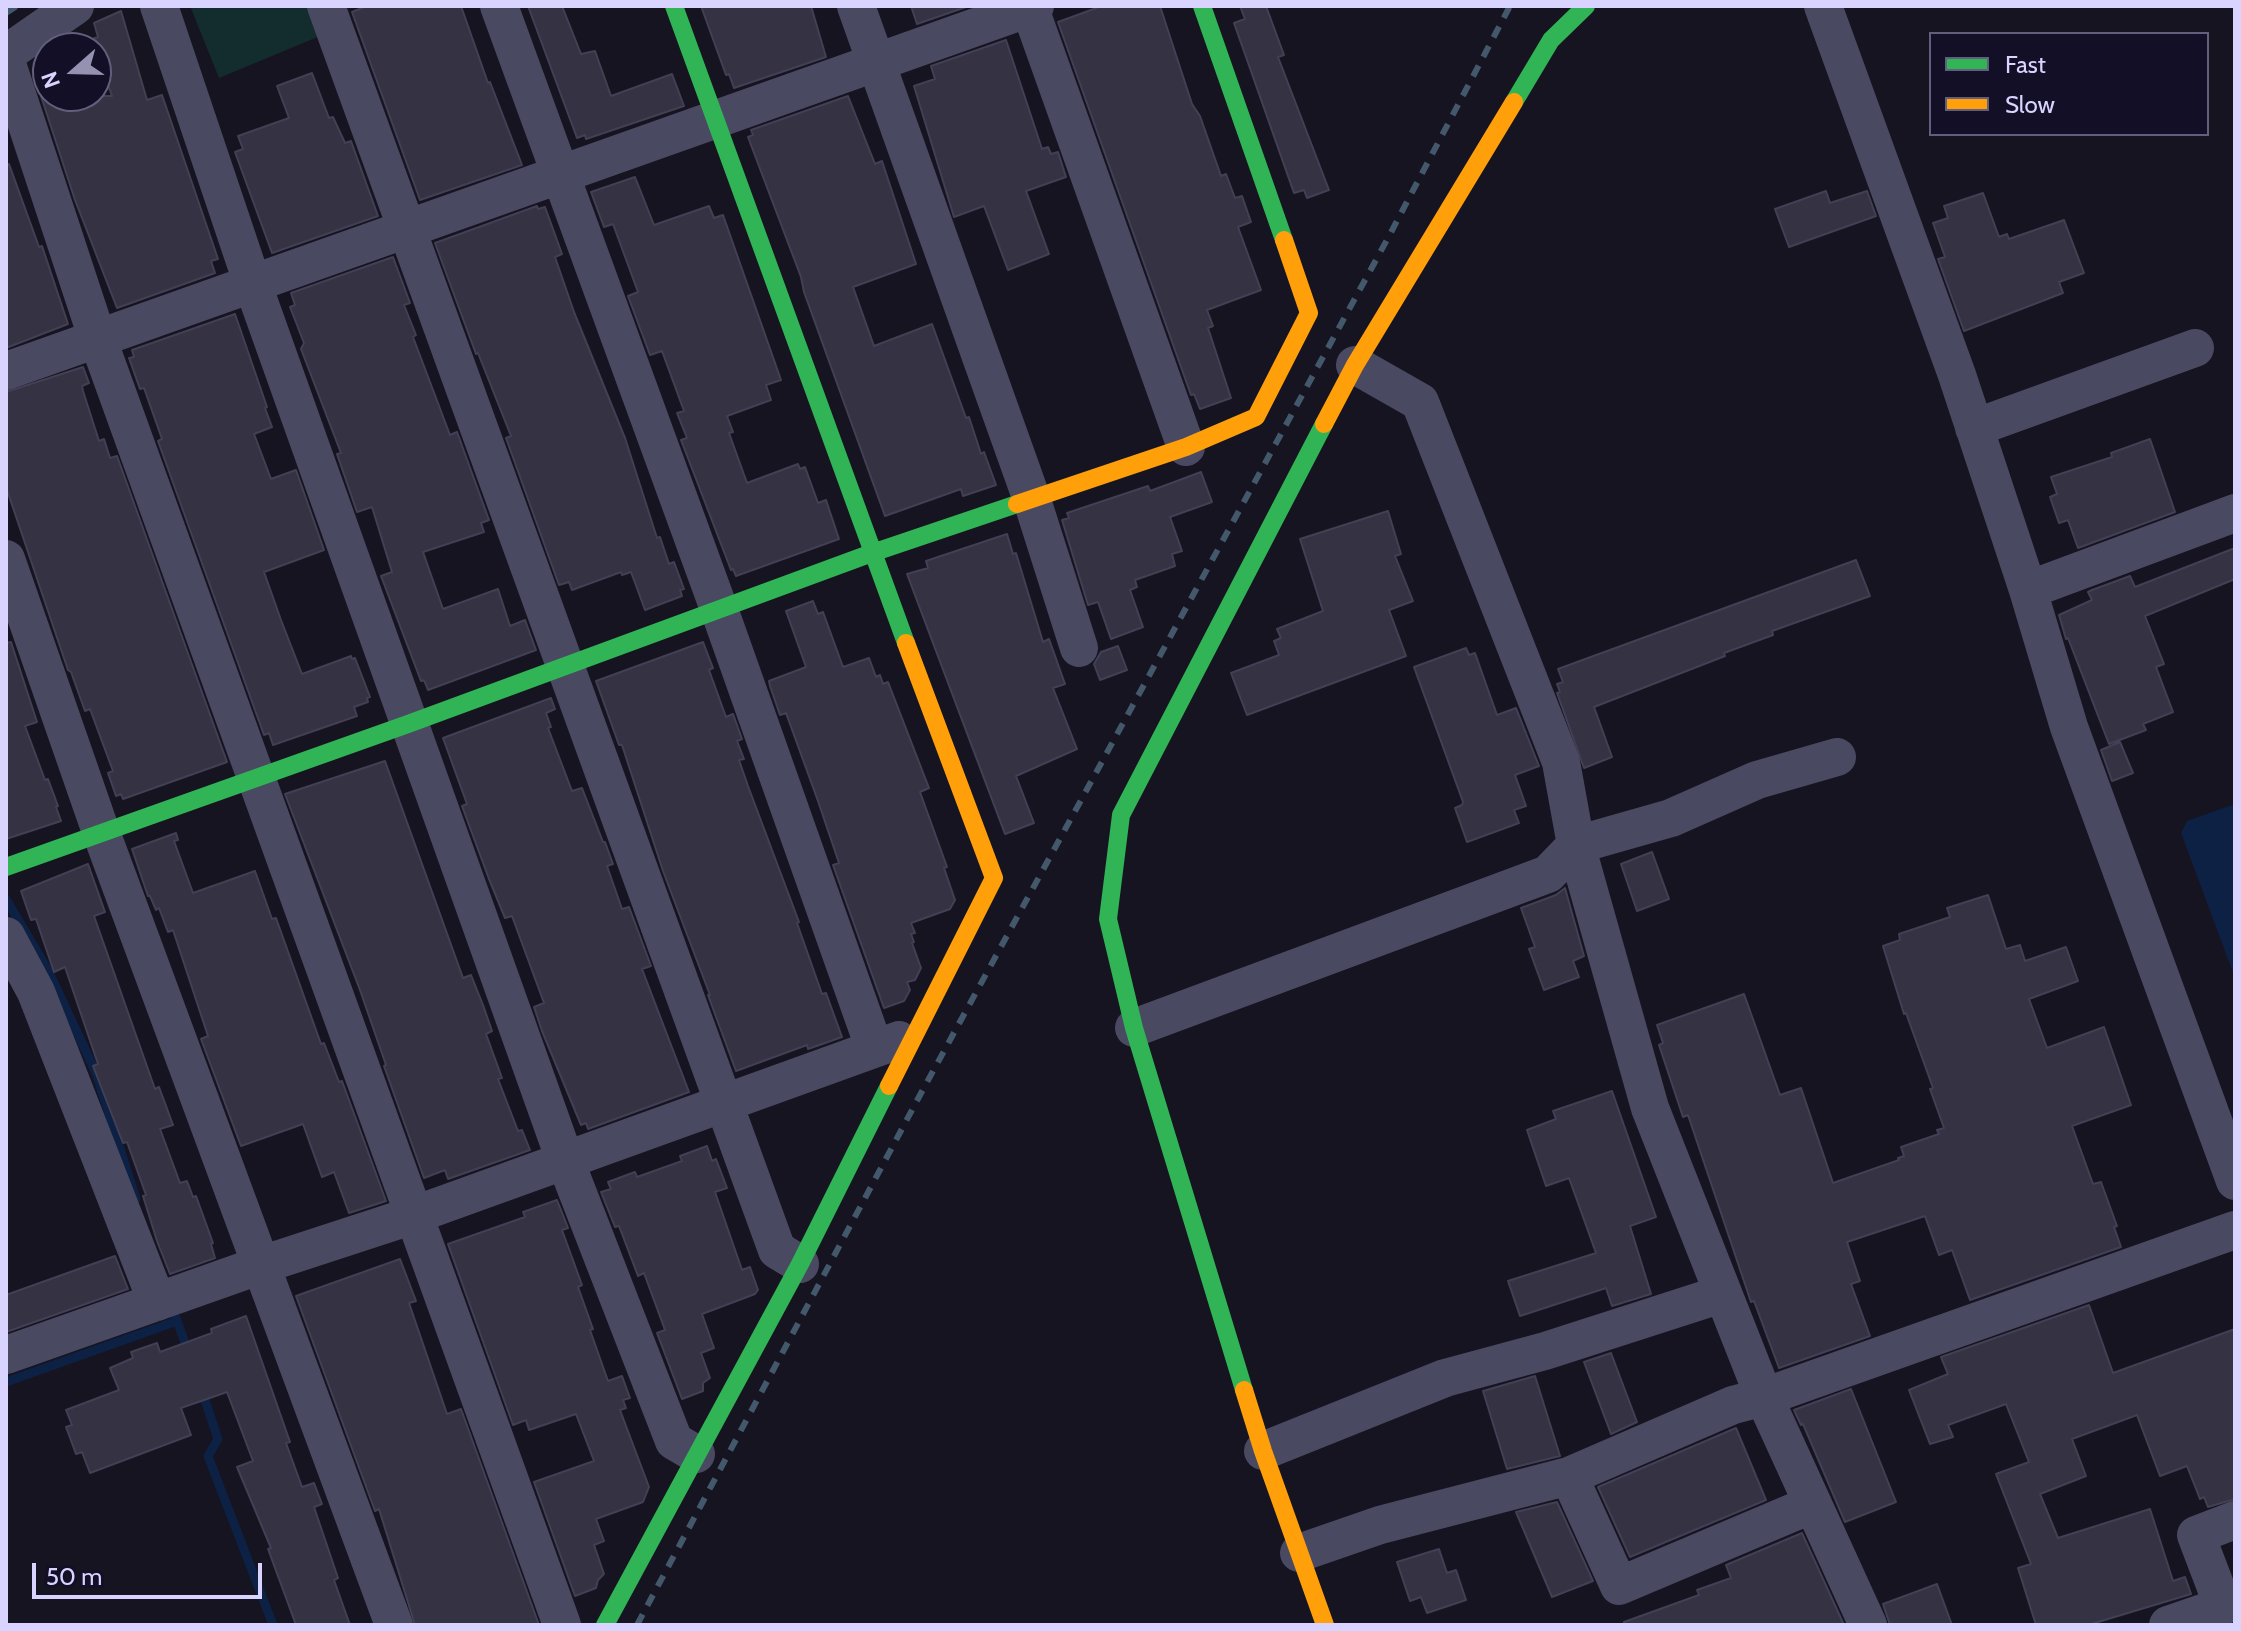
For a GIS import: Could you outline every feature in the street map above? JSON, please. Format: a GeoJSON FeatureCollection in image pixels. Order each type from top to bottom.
{"type":"FeatureCollection","features":[{"type":"Feature","properties":{"kind":"street"},"geometry":{"type":"LineString","coordinates":[[6,54],[75,6]]}},
{"type":"Feature","properties":{"kind":"street"},"geometry":{"type":"LineString","coordinates":[[159,6],[253,285],[565,1160],[674,1441],[696,1454]]}},
{"type":"Feature","properties":{"kind":"street"},"geometry":{"type":"LineString","coordinates":[[326,6],[722,1105],[777,1250],[800,1264]]}},
{"type":"Feature","properties":{"kind":"street"},"geometry":{"type":"LineString","coordinates":[[499,6],[719,609],[874,1047]]}},
{"type":"Feature","properties":{"kind":"street"},"geometry":{"type":"LineString","coordinates":[[605,1625],[800,1264],[994,878],[872,553],[674,6]]}},
{"type":"Feature","properties":{"kind":"street"},"geometry":{"type":"LineString","coordinates":[[856,6],[1031,497],[1079,648]]}},
{"type":"Feature","properties":{"kind":"street"},"geometry":{"type":"LineString","coordinates":[[6,867],[408,724],[872,553],[1186,447],[1256,417],[1309,313],[1202,6]]}},
{"type":"Feature","properties":{"kind":"street"},"geometry":{"type":"LineString","coordinates":[[1325,1625],[1263,1451],[1134,1028],[1108,919],[1121,815],[1355,365],[1551,40],[1586,6]]}},
{"type":"Feature","properties":{"kind":"street"},"geometry":{"type":"LineString","coordinates":[[1823,6],[1974,428],[2028,590],[2069,727],[2235,1181]]}},
{"type":"Feature","properties":{"kind":"street"},"geometry":{"type":"LineString","coordinates":[[6,371],[1031,7],[1186,447]]}},
{"type":"Feature","properties":{"kind":"street"},"geometry":{"type":"LineString","coordinates":[[6,61],[97,337],[562,1625]]}},
{"type":"Feature","properties":{"kind":"street"},"geometry":{"type":"LineString","coordinates":[[1974,428],[2195,348]]}},
{"type":"Feature","properties":{"kind":"street"},"geometry":{"type":"LineString","coordinates":[[1355,365],[1420,402],[1561,762],[1576,845],[1650,1108],[1764,1397],[1868,1625]]}},
{"type":"Feature","properties":{"kind":"street"},"geometry":{"type":"LineString","coordinates":[[2028,590],[2235,513]]}},
{"type":"Feature","properties":{"kind":"street"},"geometry":{"type":"LineString","coordinates":[[6,559],[101,832],[394,1625]]}},
{"type":"Feature","properties":{"kind":"street"},"geometry":{"type":"LineString","coordinates":[[1134,1028],[1548,874],[1576,845],[1671,818],[1757,780],[1837,757]]}},
{"type":"Feature","properties":{"kind":"street"},"geometry":{"type":"LineString","coordinates":[[6,936],[36,992],[157,1302]]}},
{"type":"Feature","properties":{"kind":"street"},"geometry":{"type":"LineString","coordinates":[[6,1355],[414,1215],[874,1047],[913,1036]]}},
{"type":"Feature","properties":{"kind":"street"},"geometry":{"type":"LineString","coordinates":[[1299,1553],[1380,1525],[1569,1476],[1733,1405],[1764,1397],[2235,1230]]}},
{"type":"Feature","properties":{"kind":"street"},"geometry":{"type":"LineString","coordinates":[[1263,1451],[1445,1378],[1545,1351],[1722,1294]]}},
{"type":"Feature","properties":{"kind":"street"},"geometry":{"type":"LineString","coordinates":[[1569,1476],[1619,1586],[1813,1504]]}},
{"type":"Feature","properties":{"kind":"street"},"geometry":{"type":"LineString","coordinates":[[2168,1625],[2223,1606],[2196,1535],[2235,1520]]}},
{"type":"Feature","properties":{"kind":"green space"},"geometry":{"type":"Polygon","coordinates":[[[190,6],[310,6],[320,36],[219,78],[190,6]]]}},
{"type":"Feature","properties":{"kind":"water"},"geometry":{"type":"Polygon","coordinates":[[[2235,804],[2235,978],[2181,833],[2187,821],[2235,804]]]}},
{"type":"Feature","properties":{"kind":"building"},"geometry":{"type":"Polygon","coordinates":[[[367,6],[461,6],[522,165],[420,200],[352,12],[367,6]]]}},
{"type":"Feature","properties":{"kind":"building"},"geometry":{"type":"Polygon","coordinates":[[[528,6],[562,6],[581,54],[595,51],[611,96],[672,74],[684,106],[586,139],[585,135],[577,138],[528,6]]]}},
{"type":"Feature","properties":{"kind":"building"},"geometry":{"type":"Polygon","coordinates":[[[701,6],[811,6],[826,57],[734,88],[729,74],[726,75],[701,6]]]}},
{"type":"Feature","properties":{"kind":"building"},"geometry":{"type":"Polygon","coordinates":[[[911,6],[969,6],[917,24],[911,6]]]}},
{"type":"Feature","properties":{"kind":"building"},"geometry":{"type":"Polygon","coordinates":[[[1102,6],[1160,6],[1192,104],[1200,116],[1221,176],[1226,174],[1235,198],[1242,196],[1251,222],[1238,227],[1261,290],[1207,310],[1213,326],[1208,328],[1231,398],[1200,409],[1194,394],[1191,395],[1058,22],[1102,6]]]}},
{"type":"Feature","properties":{"kind":"building"},"geometry":{"type":"Polygon","coordinates":[[[1240,6],[1266,6],[1284,55],[1278,57],[1329,190],[1307,198],[1304,190],[1294,193],[1234,23],[1245,19],[1240,6]]]}},
{"type":"Feature","properties":{"kind":"building"},"geometry":{"type":"Polygon","coordinates":[[[121,11],[147,100],[162,95],[218,259],[211,261],[215,273],[117,308],[75,200],[46,112],[112,112],[112,32],[97,32],[94,23],[121,11]]]}},
{"type":"Feature","properties":{"kind":"building"},"geometry":{"type":"Polygon","coordinates":[[[1006,40],[1042,149],[1048,147],[1051,154],[1058,152],[1066,177],[1026,191],[1049,254],[1008,270],[984,206],[954,217],[914,86],[935,79],[931,66],[1006,40]]]}},
{"type":"Feature","properties":{"kind":"building"},"geometry":{"type":"Polygon","coordinates":[[[312,73],[329,118],[333,117],[345,143],[351,141],[378,216],[272,253],[235,152],[243,149],[238,136],[289,118],[277,86],[312,73]]]}},
{"type":"Feature","properties":{"kind":"building"},"geometry":{"type":"Polygon","coordinates":[[[848,96],[875,164],[882,161],[916,264],[853,287],[874,346],[932,324],[966,418],[969,417],[981,454],[984,452],[996,485],[963,496],[961,489],[885,516],[748,137],[753,135],[751,130],[848,96]]]}},
{"type":"Feature","properties":{"kind":"building"},"geometry":{"type":"Polygon","coordinates":[[[9,164],[39,247],[42,246],[68,324],[6,348],[6,165],[9,164]]]}},
{"type":"Feature","properties":{"kind":"building"},"geometry":{"type":"Polygon","coordinates":[[[635,177],[654,225],[709,206],[714,218],[723,215],[781,380],[766,385],[771,400],[727,416],[733,432],[729,433],[747,483],[798,464],[800,469],[805,467],[818,503],[826,500],[839,539],[736,576],[731,570],[681,440],[687,438],[677,413],[684,411],[662,351],[650,355],[628,296],[638,292],[613,224],[604,227],[591,192],[635,177]]]}},
{"type":"Feature","properties":{"kind":"building"},"geometry":{"type":"Polygon","coordinates":[[[1826,191],[1830,203],[1867,191],[1876,216],[1789,247],[1775,209],[1826,191]]]}},
{"type":"Feature","properties":{"kind":"building"},"geometry":{"type":"Polygon","coordinates":[[[1983,193],[1999,237],[2007,234],[2009,239],[2064,220],[2084,273],[2059,282],[2063,293],[1964,331],[1938,259],[1945,257],[1933,223],[1948,218],[1944,206],[1983,193]]]}},
{"type":"Feature","properties":{"kind":"building"},"geometry":{"type":"Polygon","coordinates":[[[537,206],[538,209],[545,207],[562,254],[555,257],[574,312],[625,438],[657,538],[660,537],[669,564],[674,562],[684,589],[680,590],[682,596],[645,610],[631,572],[622,575],[621,572],[572,590],[569,582],[559,585],[506,438],[511,436],[476,354],[435,243],[537,206]]]}},
{"type":"Feature","properties":{"kind":"building"},"geometry":{"type":"Polygon","coordinates":[[[393,257],[410,303],[404,305],[416,335],[413,337],[450,435],[457,432],[489,520],[481,523],[484,532],[423,552],[443,609],[498,589],[510,626],[525,620],[536,650],[428,690],[424,680],[421,681],[381,576],[392,572],[372,507],[357,512],[337,454],[341,453],[301,349],[304,343],[290,307],[295,305],[291,293],[393,257]]]}},
{"type":"Feature","properties":{"kind":"building"},"geometry":{"type":"Polygon","coordinates":[[[235,314],[272,427],[254,434],[271,479],[296,470],[324,550],[264,572],[302,674],[351,656],[355,658],[370,697],[367,698],[368,702],[354,707],[357,716],[273,745],[269,733],[264,735],[158,441],[162,439],[144,388],[140,389],[129,358],[134,357],[132,350],[235,314]]]}},
{"type":"Feature","properties":{"kind":"building"},"geometry":{"type":"Polygon","coordinates":[[[83,367],[89,383],[82,386],[83,391],[99,441],[104,439],[110,458],[117,456],[227,762],[123,799],[121,794],[116,796],[108,773],[113,771],[90,709],[85,711],[68,670],[6,487],[6,392],[83,367]]]}},
{"type":"Feature","properties":{"kind":"building"},"geometry":{"type":"Polygon","coordinates":[[[2150,439],[2175,512],[2078,548],[2068,520],[2059,523],[2050,497],[2057,494],[2051,477],[2112,457],[2111,453],[2150,439]]]}},
{"type":"Feature","properties":{"kind":"building"},"geometry":{"type":"Polygon","coordinates":[[[1201,472],[1212,502],[1170,517],[1182,551],[1172,554],[1175,566],[1135,580],[1137,587],[1130,590],[1143,627],[1111,639],[1098,602],[1088,605],[1062,520],[1069,518],[1067,513],[1148,486],[1150,491],[1201,472]]]}},
{"type":"Feature","properties":{"kind":"building"},"geometry":{"type":"Polygon","coordinates":[[[1388,511],[1401,554],[1395,556],[1413,601],[1389,610],[1406,656],[1247,715],[1231,673],[1279,655],[1274,641],[1281,638],[1277,629],[1323,611],[1300,539],[1388,511]]]}},
{"type":"Feature","properties":{"kind":"building"},"geometry":{"type":"Polygon","coordinates":[[[1007,534],[1013,554],[1016,553],[1043,642],[1049,639],[1065,684],[1053,688],[1077,749],[1016,776],[1034,823],[1005,834],[907,574],[928,568],[926,561],[1007,534]]]}},
{"type":"Feature","properties":{"kind":"building"},"geometry":{"type":"Polygon","coordinates":[[[2235,548],[2235,579],[2145,616],[2164,664],[2156,667],[2173,712],[2143,724],[2146,730],[2109,744],[2059,615],[2092,600],[2088,592],[2092,590],[2130,576],[2135,587],[2235,548]]]}},
{"type":"Feature","properties":{"kind":"building"},"geometry":{"type":"Polygon","coordinates":[[[1856,560],[1870,596],[1772,631],[1773,635],[1724,653],[1725,656],[1594,707],[1612,757],[1584,768],[1557,693],[1560,692],[1557,684],[1563,682],[1558,669],[1856,560]]]}},
{"type":"Feature","properties":{"kind":"building"},"geometry":{"type":"Polygon","coordinates":[[[813,601],[818,614],[823,612],[843,667],[869,658],[876,677],[880,675],[883,684],[888,682],[929,788],[920,792],[947,867],[944,868],[955,900],[950,909],[911,923],[915,933],[911,934],[912,943],[921,968],[915,980],[907,982],[910,990],[904,1001],[884,1008],[833,865],[839,863],[818,801],[786,713],[780,715],[769,681],[806,667],[786,611],[813,601]]]}},
{"type":"Feature","properties":{"kind":"building"},"geometry":{"type":"Polygon","coordinates":[[[11,642],[37,722],[25,726],[45,780],[48,779],[61,821],[6,839],[6,643],[11,642]]]}},
{"type":"Feature","properties":{"kind":"building"},"geometry":{"type":"Polygon","coordinates":[[[703,642],[713,668],[709,670],[726,717],[733,714],[742,739],[737,741],[744,759],[739,760],[748,786],[799,922],[822,994],[826,993],[842,1037],[808,1049],[807,1045],[736,1071],[663,871],[622,745],[619,745],[596,681],[703,642]]]}},
{"type":"Feature","properties":{"kind":"building"},"geometry":{"type":"Polygon","coordinates":[[[1118,646],[1127,670],[1100,680],[1094,664],[1101,652],[1118,646]]]}},
{"type":"Feature","properties":{"kind":"building"},"geometry":{"type":"Polygon","coordinates":[[[1466,648],[1469,655],[1475,653],[1497,715],[1516,708],[1539,766],[1515,775],[1526,806],[1514,810],[1519,823],[1467,842],[1455,808],[1463,802],[1414,667],[1466,648]]]}},
{"type":"Feature","properties":{"kind":"building"},"geometry":{"type":"Polygon","coordinates":[[[551,698],[555,709],[546,713],[551,727],[548,728],[572,791],[582,788],[605,842],[613,864],[607,866],[622,909],[629,907],[651,966],[642,969],[689,1092],[588,1129],[586,1123],[581,1125],[542,1031],[534,1007],[544,1003],[512,916],[505,918],[489,879],[462,806],[467,804],[443,738],[551,698]]]}},
{"type":"Feature","properties":{"kind":"building"},"geometry":{"type":"Polygon","coordinates":[[[2120,742],[2133,773],[2112,781],[2101,750],[2120,742]]]}},
{"type":"Feature","properties":{"kind":"building"},"geometry":{"type":"Polygon","coordinates":[[[385,761],[463,978],[471,975],[483,1005],[492,1031],[486,1034],[502,1078],[498,1079],[518,1131],[522,1130],[530,1150],[448,1179],[445,1170],[424,1178],[360,990],[285,794],[385,761]]]}},
{"type":"Feature","properties":{"kind":"building"},"geometry":{"type":"Polygon","coordinates":[[[176,833],[178,840],[174,841],[193,893],[255,871],[272,919],[276,918],[321,1044],[324,1043],[339,1082],[342,1081],[386,1201],[349,1213],[334,1172],[322,1177],[303,1124],[241,1146],[201,1039],[208,1036],[173,930],[168,932],[159,908],[156,910],[148,896],[132,849],[176,833]]]}},
{"type":"Feature","properties":{"kind":"building"},"geometry":{"type":"Polygon","coordinates":[[[1652,852],[1669,899],[1637,911],[1621,864],[1652,852]]]}},
{"type":"Feature","properties":{"kind":"building"},"geometry":{"type":"Polygon","coordinates":[[[88,864],[105,912],[94,916],[155,1089],[159,1087],[173,1125],[160,1129],[180,1183],[187,1181],[193,1197],[196,1196],[213,1243],[215,1258],[170,1274],[127,1142],[123,1143],[93,1066],[98,1064],[65,967],[54,972],[36,919],[31,920],[21,891],[88,864]]]}},
{"type":"Feature","properties":{"kind":"building"},"geometry":{"type":"Polygon","coordinates":[[[1565,888],[1584,956],[1573,961],[1579,977],[1544,990],[1529,949],[1535,947],[1521,908],[1556,895],[1565,888]]]}},
{"type":"Feature","properties":{"kind":"building"},"geometry":{"type":"Polygon","coordinates":[[[1988,895],[2006,949],[2020,945],[2025,961],[2066,947],[2078,981],[2029,999],[2047,1048],[2104,1027],[2131,1105],[2072,1126],[2093,1184],[2101,1182],[2121,1247],[1970,1300],[1952,1250],[1939,1255],[1925,1216],[1847,1242],[1860,1281],[1851,1284],[1870,1336],[1779,1368],[1754,1301],[1751,1302],[1688,1115],[1683,1117],[1659,1045],[1663,1043],[1657,1025],[1744,994],[1780,1095],[1801,1088],[1833,1183],[1899,1160],[1904,1156],[1901,1147],[1939,1134],[1937,1130],[1944,1128],[1883,946],[1900,940],[1899,934],[1950,917],[1947,908],[1988,895]]]}},
{"type":"Feature","properties":{"kind":"building"},"geometry":{"type":"Polygon","coordinates":[[[1612,1091],[1656,1217],[1630,1226],[1651,1294],[1612,1306],[1606,1288],[1520,1316],[1508,1281],[1596,1253],[1569,1178],[1546,1186],[1527,1130],[1556,1119],[1553,1111],[1612,1091]]]}},
{"type":"Feature","properties":{"kind":"building"},"geometry":{"type":"Polygon","coordinates":[[[707,1146],[712,1161],[716,1159],[727,1188],[715,1192],[742,1270],[750,1267],[758,1290],[755,1294],[702,1314],[714,1348],[701,1353],[710,1378],[703,1383],[703,1391],[682,1399],[657,1333],[665,1330],[644,1273],[638,1276],[619,1226],[615,1227],[601,1192],[611,1189],[608,1182],[635,1172],[637,1177],[682,1161],[680,1156],[707,1146]]]}},
{"type":"Feature","properties":{"kind":"building"},"geometry":{"type":"Polygon","coordinates":[[[557,1200],[568,1228],[562,1230],[582,1285],[578,1287],[593,1329],[590,1330],[608,1381],[622,1376],[630,1398],[623,1400],[626,1408],[620,1410],[649,1487],[643,1502],[596,1519],[604,1541],[594,1545],[604,1574],[596,1588],[575,1596],[534,1482],[594,1461],[576,1414],[529,1430],[526,1420],[513,1425],[448,1244],[525,1217],[523,1212],[557,1200]]]}},
{"type":"Feature","properties":{"kind":"building"},"geometry":{"type":"Polygon","coordinates":[[[115,1256],[128,1289],[6,1332],[6,1295],[115,1256]]]}},
{"type":"Feature","properties":{"kind":"building"},"geometry":{"type":"Polygon","coordinates":[[[400,1259],[416,1301],[409,1303],[447,1414],[461,1409],[539,1625],[415,1625],[379,1509],[375,1511],[296,1296],[400,1259]]]}},
{"type":"Feature","properties":{"kind":"building"},"geometry":{"type":"Polygon","coordinates":[[[2089,1305],[2113,1373],[2235,1329],[2235,1499],[2208,1507],[2204,1497],[2200,1499],[2187,1466],[2160,1476],[2137,1415],[2072,1439],[2086,1476],[2040,1494],[2058,1538],[2150,1509],[2173,1581],[2185,1577],[2191,1594],[2088,1625],[2036,1625],[2018,1568],[2031,1564],[1996,1474],[2029,1462],[2006,1404],[1948,1425],[1953,1437],[1930,1444],[1909,1390],[1948,1374],[1941,1357],[2089,1305]]]}},
{"type":"Feature","properties":{"kind":"building"},"geometry":{"type":"Polygon","coordinates":[[[246,1316],[290,1442],[286,1443],[302,1487],[314,1483],[322,1504],[314,1507],[350,1625],[296,1625],[268,1549],[271,1548],[237,1467],[253,1461],[227,1392],[181,1408],[191,1435],[90,1473],[82,1452],[76,1454],[66,1427],[72,1425],[66,1410],[119,1390],[110,1368],[133,1358],[131,1352],[157,1343],[160,1352],[212,1333],[211,1329],[246,1316]]]}},
{"type":"Feature","properties":{"kind":"building"},"geometry":{"type":"Polygon","coordinates":[[[1611,1353],[1637,1422],[1611,1434],[1584,1362],[1611,1353]]]}},
{"type":"Feature","properties":{"kind":"building"},"geometry":{"type":"Polygon","coordinates":[[[1535,1376],[1560,1456],[1507,1469],[1483,1391],[1535,1376]]]}},
{"type":"Feature","properties":{"kind":"building"},"geometry":{"type":"Polygon","coordinates":[[[1851,1389],[1896,1502],[1845,1522],[1794,1410],[1851,1389]]]}},
{"type":"Feature","properties":{"kind":"building"},"geometry":{"type":"Polygon","coordinates":[[[1736,1428],[1766,1500],[1630,1557],[1598,1487],[1736,1428]]]}},
{"type":"Feature","properties":{"kind":"building"},"geometry":{"type":"Polygon","coordinates":[[[1557,1502],[1593,1581],[1552,1597],[1516,1512],[1557,1502]]]}},
{"type":"Feature","properties":{"kind":"building"},"geometry":{"type":"Polygon","coordinates":[[[1802,1533],[1844,1625],[1624,1625],[1624,1622],[1699,1595],[1697,1590],[1731,1578],[1726,1565],[1802,1533]]]}},
{"type":"Feature","properties":{"kind":"building"},"geometry":{"type":"Polygon","coordinates":[[[1439,1549],[1447,1573],[1456,1570],[1466,1600],[1427,1613],[1421,1597],[1410,1601],[1397,1562],[1439,1549]]]}},
{"type":"Feature","properties":{"kind":"building"},"geometry":{"type":"Polygon","coordinates":[[[1937,1584],[1952,1625],[1890,1625],[1883,1604],[1937,1584]]]}},
{"type":"Feature","properties":{"kind":"waterway"},"geometry":{"type":"LineString","coordinates":[[6,899],[49,972],[96,1073],[136,1199]]}},
{"type":"Feature","properties":{"kind":"waterway"},"geometry":{"type":"LineString","coordinates":[[171,1304],[189,1354]]}},
{"type":"Feature","properties":{"kind":"waterway"},"geometry":{"type":"LineString","coordinates":[[6,1382],[177,1321]]}},
{"type":"Feature","properties":{"kind":"waterway"},"geometry":{"type":"LineString","coordinates":[[202,1391],[218,1439],[208,1456],[273,1625]]}},
{"type":"Feature","properties":{"kind":"railway"},"geometry":{"type":"LineString","coordinates":[[6,13],[17,6]]}},
{"type":"Feature","properties":{"kind":"railway"},"geometry":{"type":"LineString","coordinates":[[637,1625],[920,1095],[1388,238],[1510,6]]}},
{"type":"Feature","properties":{"kind":"traffic: fast"},"geometry":{"type":"LineString","coordinates":[[674,6],[906,643]]}},
{"type":"Feature","properties":{"kind":"traffic: fast"},"geometry":{"type":"LineString","coordinates":[[1202,6],[1284,240]]}},
{"type":"Feature","properties":{"kind":"traffic: fast"},"geometry":{"type":"LineString","coordinates":[[1514,102],[1551,40],[1586,6]]}},
{"type":"Feature","properties":{"kind":"traffic: fast"},"geometry":{"type":"LineString","coordinates":[[1244,1390],[1134,1028],[1108,919],[1121,815],[1324,424]]}},
{"type":"Feature","properties":{"kind":"traffic: fast"},"geometry":{"type":"LineString","coordinates":[[6,867],[408,724],[872,553],[1017,504]]}},
{"type":"Feature","properties":{"kind":"traffic: fast"},"geometry":{"type":"LineString","coordinates":[[605,1625],[800,1264],[889,1086]]}},
{"type":"Feature","properties":{"kind":"traffic: slow"},"geometry":{"type":"LineString","coordinates":[[1324,424],[1355,365],[1514,102]]}},
{"type":"Feature","properties":{"kind":"traffic: slow"},"geometry":{"type":"LineString","coordinates":[[1017,504],[1186,447],[1256,417],[1309,313],[1284,240]]}},
{"type":"Feature","properties":{"kind":"traffic: slow"},"geometry":{"type":"LineString","coordinates":[[889,1086],[994,878],[906,643]]}},
{"type":"Feature","properties":{"kind":"traffic: slow"},"geometry":{"type":"LineString","coordinates":[[1244,1390],[1325,1625]]}}]}
